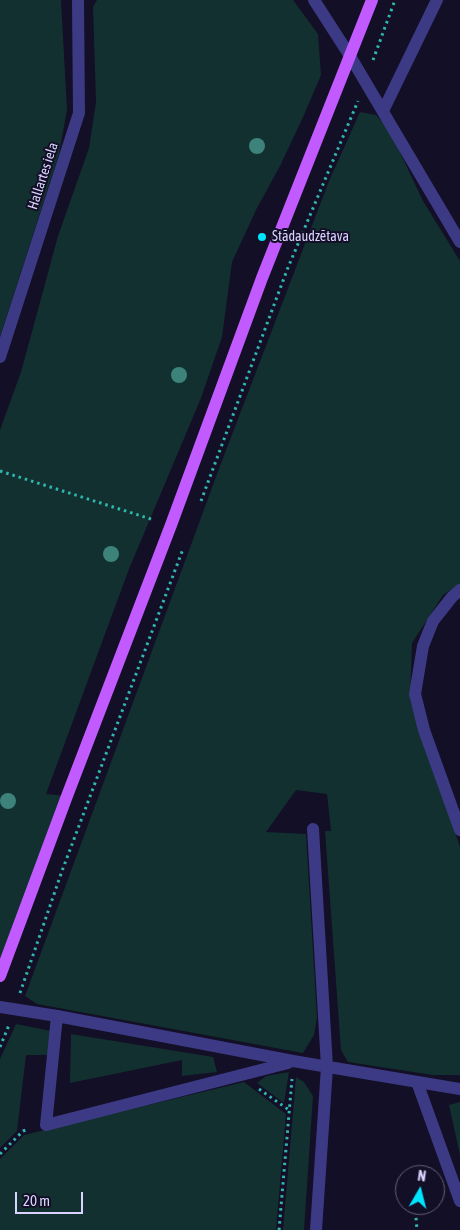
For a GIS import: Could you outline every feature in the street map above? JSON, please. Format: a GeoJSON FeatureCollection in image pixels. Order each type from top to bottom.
{"type":"FeatureCollection","features":[{"type":"Feature","properties":{"kind":"main road"},"geometry":{"type":"LineString","coordinates":[[0,976],[171,525],[262,278],[372,0]]}},
{"type":"Feature","properties":{"kind":"street","name":"Hallartes iela"},"geometry":{"type":"LineString","coordinates":[[0,357],[79,113],[78,0]]}},
{"type":"Feature","properties":{"kind":"street"},"geometry":{"type":"LineString","coordinates":[[314,0],[350,56],[460,242]]}},
{"type":"Feature","properties":{"kind":"street"},"geometry":{"type":"LineString","coordinates":[[383,111],[437,0]]}},
{"type":"Feature","properties":{"kind":"street"},"geometry":{"type":"LineString","coordinates":[[460,590],[433,621],[423,646],[415,694],[424,730],[460,830]]}},
{"type":"Feature","properties":{"kind":"street"},"geometry":{"type":"LineString","coordinates":[[313,829],[328,1067],[316,1230]]}},
{"type":"Feature","properties":{"kind":"street"},"geometry":{"type":"LineString","coordinates":[[0,1007],[57,1016],[294,1062],[460,1089]]}},
{"type":"Feature","properties":{"kind":"street"},"geometry":{"type":"LineString","coordinates":[[57,1016],[46,1125],[294,1062]]}},
{"type":"Feature","properties":{"kind":"street"},"geometry":{"type":"LineString","coordinates":[[417,1082],[460,1201]]}},
{"type":"Feature","properties":{"kind":"path"},"geometry":{"type":"LineString","coordinates":[[378,46],[395,0]]}},
{"type":"Feature","properties":{"kind":"path"},"geometry":{"type":"LineString","coordinates":[[198,510],[287,270],[351,120]]}},
{"type":"Feature","properties":{"kind":"path"},"geometry":{"type":"LineString","coordinates":[[0,472],[171,525]]}},
{"type":"Feature","properties":{"kind":"path"},"geometry":{"type":"LineString","coordinates":[[24,982],[62,871],[184,546]]}},
{"type":"Feature","properties":{"kind":"path"},"geometry":{"type":"LineString","coordinates":[[0,1047],[5,1036]]}},
{"type":"Feature","properties":{"kind":"path"},"geometry":{"type":"LineString","coordinates":[[279,1230],[294,1062]]}},
{"type":"Feature","properties":{"kind":"path"},"geometry":{"type":"LineString","coordinates":[[240,1075],[289,1110]]}},
{"type":"Feature","properties":{"kind":"path"},"geometry":{"type":"LineString","coordinates":[[0,1154],[23,1131],[46,1125]]}},
{"type":"Feature","properties":{"kind":"path"},"geometry":{"type":"LineString","coordinates":[[416,1215],[418,1230]]}},
{"type":"Feature","properties":{"kind":"green space"},"geometry":{"type":"Polygon","coordinates":[[[0,0],[61,0],[67,110],[59,154],[0,337],[0,0]]]}},
{"type":"Feature","properties":{"kind":"green space"},"geometry":{"type":"Polygon","coordinates":[[[97,0],[293,0],[318,34],[321,75],[280,166],[257,208],[232,262],[222,337],[201,398],[129,569],[46,794],[67,796],[0,976],[0,430],[21,372],[58,236],[89,148],[96,102],[93,7],[97,0]]]}},
{"type":"Feature","properties":{"kind":"green space"},"geometry":{"type":"Polygon","coordinates":[[[360,112],[376,115],[390,131],[423,201],[460,261],[460,584],[443,595],[412,643],[410,700],[460,847],[460,1075],[433,1075],[348,1062],[341,1050],[325,831],[331,831],[327,794],[296,790],[266,832],[306,834],[317,1017],[314,1035],[303,1053],[37,1004],[25,996],[220,466],[329,181],[360,112]]]}},
{"type":"Feature","properties":{"kind":"green space"},"geometry":{"type":"Polygon","coordinates":[[[16,1024],[51,1031],[49,1055],[26,1055],[17,1131],[0,1148],[0,1059],[16,1024]]]}},
{"type":"Feature","properties":{"kind":"green space"},"geometry":{"type":"Polygon","coordinates":[[[71,1034],[213,1057],[217,1072],[182,1076],[182,1060],[70,1083],[71,1034]]]}},
{"type":"Feature","properties":{"kind":"green space"},"geometry":{"type":"Polygon","coordinates":[[[289,1072],[284,1103],[257,1083],[266,1076],[289,1072]]]}},
{"type":"Feature","properties":{"kind":"green space"},"geometry":{"type":"Polygon","coordinates":[[[296,1077],[304,1082],[313,1096],[304,1230],[283,1230],[296,1077]]]}},
{"type":"Feature","properties":{"kind":"green space"},"geometry":{"type":"Polygon","coordinates":[[[244,1082],[286,1114],[276,1230],[0,1230],[0,1159],[24,1135],[244,1082]]]}},
{"type":"Feature","properties":{"kind":"green space"},"geometry":{"type":"Polygon","coordinates":[[[460,1102],[460,1155],[449,1105],[460,1102]]]}},
{"type":"Feature","properties":{"kind":"place","name":"Stādaudzētava"},"geometry":{"type":"Point","coordinates":[262,237]}}]}
